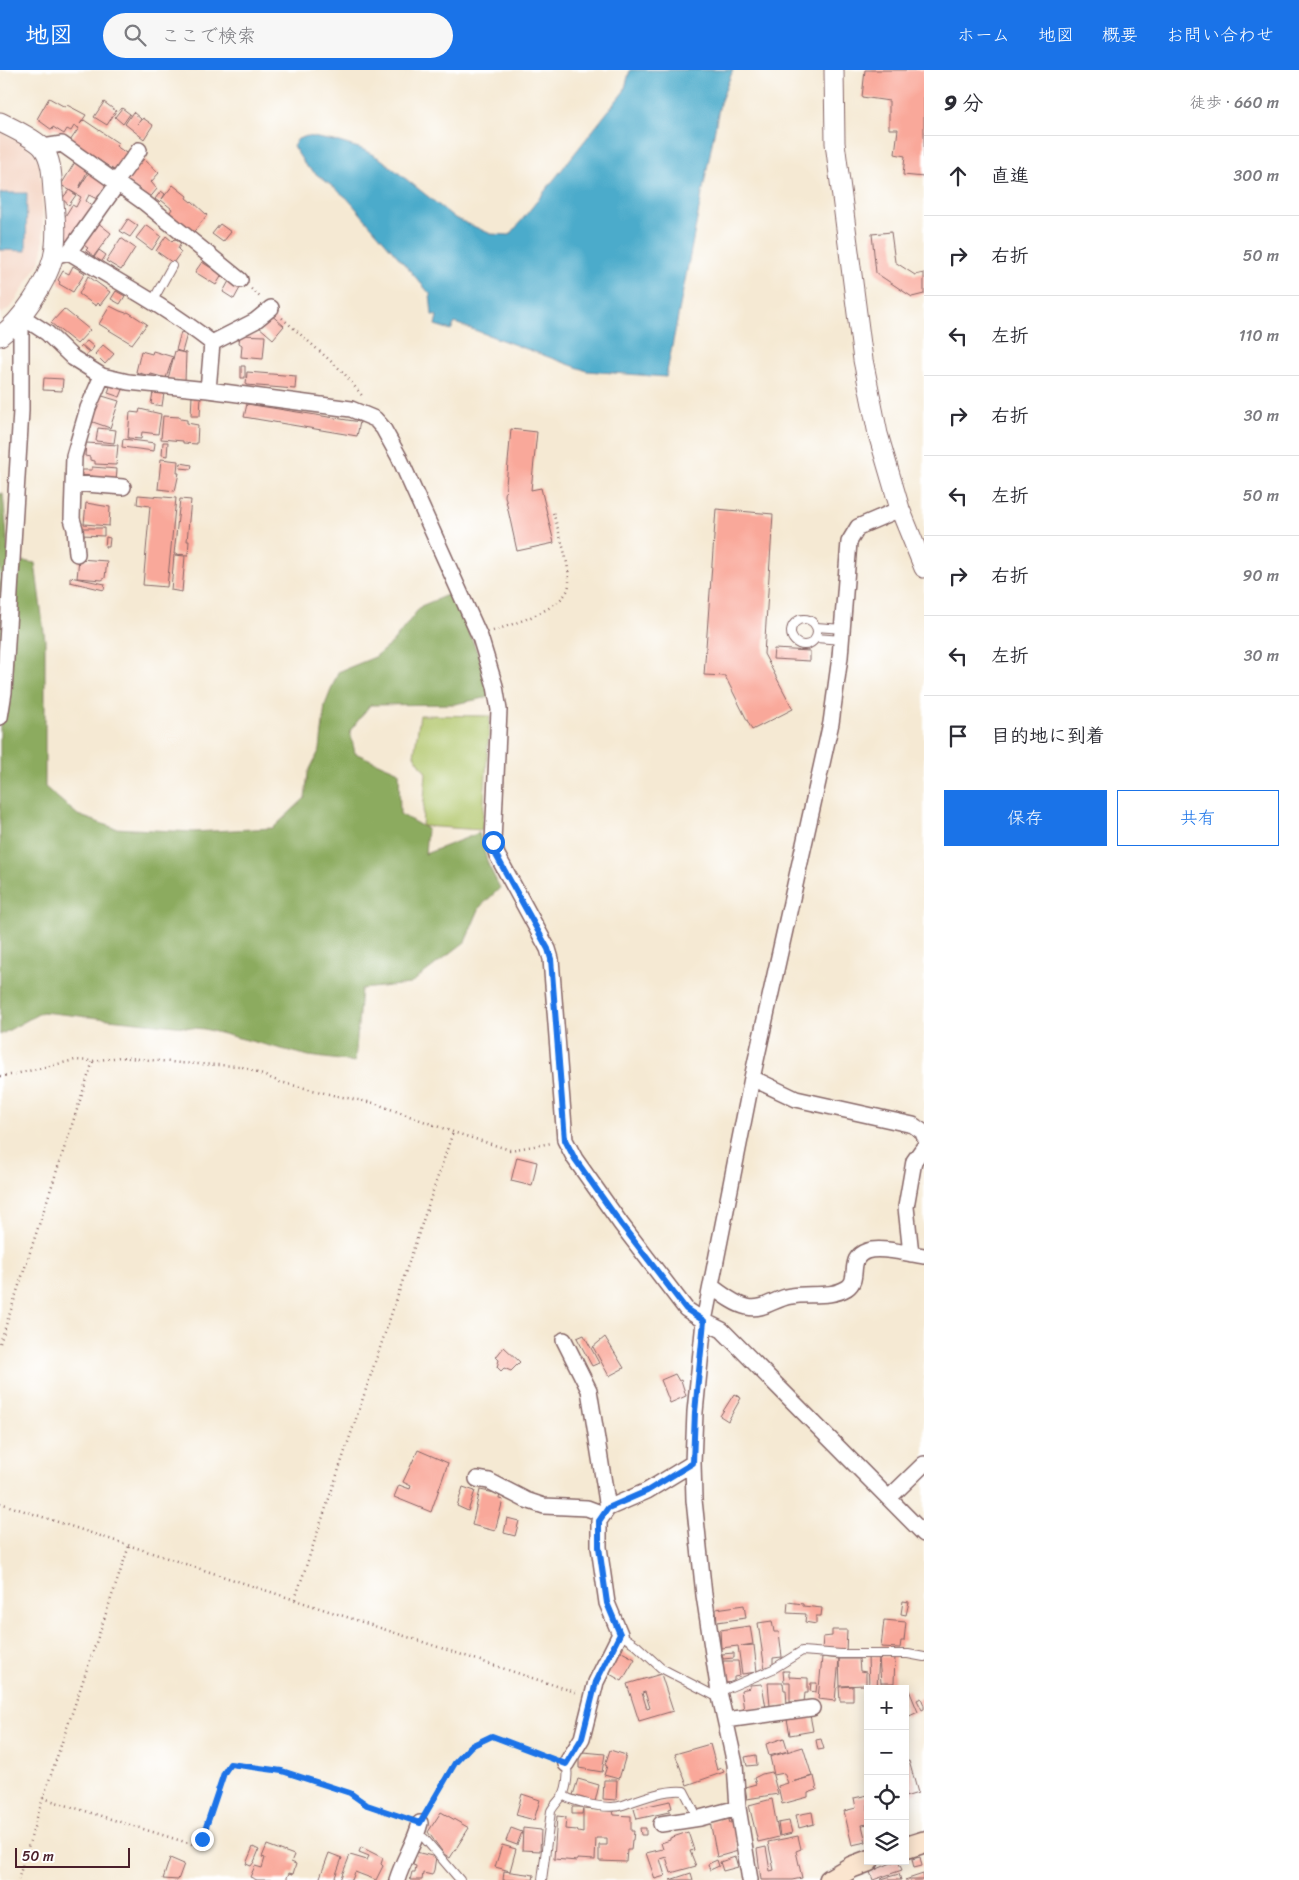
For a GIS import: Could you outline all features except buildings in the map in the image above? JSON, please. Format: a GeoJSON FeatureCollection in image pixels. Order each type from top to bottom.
{"type":"FeatureCollection","features":[{"type":"Feature","properties":{"kind":"main road"},"geometry":{"type":"LineString","coordinates":[[830,1880],[864,1862]]}},
{"type":"Feature","properties":{"kind":"street"},"geometry":{"type":"LineString","coordinates":[[834,70],[835,143],[863,360],[878,434],[900,509],[924,568]]}},
{"type":"Feature","properties":{"kind":"street"},"geometry":{"type":"LineString","coordinates":[[0,122],[17,130],[43,147],[52,170],[55,228],[61,254],[152,302],[199,332],[212,343]]}},
{"type":"Feature","properties":{"kind":"street"},"geometry":{"type":"LineString","coordinates":[[43,147],[62,144],[145,203],[240,280]]}},
{"type":"Feature","properties":{"kind":"street"},"geometry":{"type":"LineString","coordinates":[[0,336],[21,316],[61,254],[117,183],[139,150]]}},
{"type":"Feature","properties":{"kind":"street"},"geometry":{"type":"LineString","coordinates":[[212,343],[255,321],[272,308]]}},
{"type":"Feature","properties":{"kind":"street"},"geometry":{"type":"LineString","coordinates":[[21,316],[47,333],[73,358],[102,376],[154,385],[208,390],[352,409],[375,419],[383,428],[399,457],[480,637],[495,686],[499,710],[493,842],[496,855],[548,949],[551,959],[565,1140],[575,1159],[638,1248],[686,1309],[722,1330],[924,1534]]}},
{"type":"Feature","properties":{"kind":"street"},"geometry":{"type":"LineString","coordinates":[[0,717],[4,692],[21,411],[21,316]]}},
{"type":"Feature","properties":{"kind":"street"},"geometry":{"type":"LineString","coordinates":[[208,390],[212,343]]}},
{"type":"Feature","properties":{"kind":"street"},"geometry":{"type":"LineString","coordinates":[[77,554],[75,529],[72,519],[74,456],[88,408],[102,376]]}},
{"type":"Feature","properties":{"kind":"street"},"geometry":{"type":"LineString","coordinates":[[74,483],[123,487]]}},
{"type":"Feature","properties":{"kind":"street"},"geometry":{"type":"LineString","coordinates":[[750,1880],[738,1808],[735,1764],[719,1692],[704,1595],[694,1500],[695,1412],[704,1321],[752,1078],[831,723],[842,634],[849,542],[855,530],[862,524],[900,509]]}},
{"type":"Feature","properties":{"kind":"street"},"geometry":{"type":"LineString","coordinates":[[752,1078],[796,1098],[913,1125],[923,1132],[924,1136]]}},
{"type":"Feature","properties":{"kind":"street"},"geometry":{"type":"LineString","coordinates":[[711,1286],[747,1307],[764,1307],[791,1296],[812,1296],[840,1291],[848,1287],[854,1279],[854,1266],[858,1255],[867,1251],[875,1249],[918,1255],[906,1207],[914,1161],[924,1147]]}},
{"type":"Feature","properties":{"kind":"street"},"geometry":{"type":"LineString","coordinates":[[564,1340],[589,1390],[606,1511]]}},
{"type":"Feature","properties":{"kind":"street"},"geometry":{"type":"LineString","coordinates":[[566,1764],[582,1738],[596,1682],[620,1634],[607,1603],[600,1556],[599,1521],[606,1511],[647,1491],[693,1463]]}},
{"type":"Feature","properties":{"kind":"street"},"geometry":{"type":"LineString","coordinates":[[889,1498],[924,1464]]}},
{"type":"Feature","properties":{"kind":"street"},"geometry":{"type":"LineString","coordinates":[[477,1478],[489,1481],[526,1500],[544,1506],[606,1511]]}},
{"type":"Feature","properties":{"kind":"street"},"geometry":{"type":"LineString","coordinates":[[726,1720],[812,1708]]}},
{"type":"Feature","properties":{"kind":"street"},"geometry":{"type":"LineString","coordinates":[[661,1824],[698,1818],[738,1808]]}},
{"type":"Feature","properties":{"kind":"street"},"geometry":{"type":"LineString","coordinates":[[397,1880],[407,1853],[419,1829]]}},
{"type":"Feature","properties":{"kind":"lane"},"geometry":{"type":"LineString","coordinates":[[152,302],[172,266]]}},
{"type":"Feature","properties":{"kind":"lane"},"geometry":{"type":"LineString","coordinates":[[805,614],[816,627],[842,634],[816,638],[808,644],[798,644],[790,630],[795,621],[805,614]]}},
{"type":"Feature","properties":{"kind":"lane"},"geometry":{"type":"LineString","coordinates":[[816,627],[816,638]]}},
{"type":"Feature","properties":{"kind":"lane"},"geometry":{"type":"LineString","coordinates":[[620,1634],[636,1645],[661,1668],[715,1696],[719,1692],[773,1669],[802,1651],[841,1654],[908,1654],[924,1657]]}},
{"type":"Feature","properties":{"kind":"lane"},"geometry":{"type":"LineString","coordinates":[[542,1880],[551,1811],[562,1795],[568,1770],[566,1764]]}},
{"type":"Feature","properties":{"kind":"lane"},"geometry":{"type":"LineString","coordinates":[[562,1795],[596,1806],[613,1806],[651,1796],[684,1791],[698,1818]]}},
{"type":"Feature","properties":{"kind":"lane"},"geometry":{"type":"LineString","coordinates":[[419,1829],[424,1838],[460,1880]]}},
{"type":"Feature","properties":{"kind":"path"},"geometry":{"type":"LineString","coordinates":[[240,280],[343,372],[364,398],[366,414]]}},
{"type":"Feature","properties":{"kind":"path"},"geometry":{"type":"LineString","coordinates":[[480,637],[526,619],[556,604],[565,597],[570,586],[553,512]]}},
{"type":"Feature","properties":{"kind":"path"},"geometry":{"type":"LineString","coordinates":[[0,1076],[75,1060],[93,1061],[120,1057],[240,1066],[280,1082],[374,1103],[453,1132],[510,1150],[565,1140]]}},
{"type":"Feature","properties":{"kind":"path"},"geometry":{"type":"LineString","coordinates":[[0,1343],[93,1061]]}},
{"type":"Feature","properties":{"kind":"path"},"geometry":{"type":"LineString","coordinates":[[296,1599],[453,1132]]}},
{"type":"Feature","properties":{"kind":"path"},"geometry":{"type":"LineString","coordinates":[[0,1503],[593,1698]]}},
{"type":"Feature","properties":{"kind":"path"},"geometry":{"type":"LineString","coordinates":[[18,1880],[129,1546]]}},
{"type":"Feature","properties":{"kind":"path"},"geometry":{"type":"LineString","coordinates":[[44,1798],[198,1846],[224,1773],[230,1764],[282,1771],[350,1793],[367,1805],[419,1829],[455,1763],[471,1746],[492,1736],[566,1764]]}},
{"type":"Feature","properties":{"kind":"shaded area"},"geometry":{"type":"Polygon","coordinates":[[[0,132],[27,147],[34,153],[38,161],[42,187],[43,248],[40,261],[12,306],[0,315],[0,132]]]}},
{"type":"Feature","properties":{"kind":"green space"},"geometry":{"type":"Polygon","coordinates":[[[3,493],[9,559],[35,563],[45,640],[45,787],[78,815],[114,828],[193,832],[273,828],[305,798],[308,773],[320,749],[325,705],[338,672],[375,657],[392,643],[421,606],[452,593],[479,656],[490,697],[455,704],[370,705],[350,731],[355,753],[399,772],[400,814],[427,829],[425,854],[479,833],[488,864],[500,888],[480,907],[465,942],[410,984],[361,989],[355,1062],[309,1056],[204,1029],[42,1012],[0,1035],[0,494],[3,493]]]}},
{"type":"Feature","properties":{"kind":"green space"},"geometry":{"type":"Polygon","coordinates":[[[420,715],[490,716],[482,830],[422,826],[426,773],[414,755],[420,715]]]}},
{"type":"Feature","properties":{"kind":"water"},"geometry":{"type":"Polygon","coordinates":[[[630,70],[733,70],[720,103],[666,377],[587,371],[455,323],[451,330],[435,325],[437,316],[432,315],[430,294],[347,198],[306,166],[293,146],[298,139],[307,136],[339,142],[362,149],[381,159],[455,218],[491,234],[510,235],[624,91],[630,70]]]}},
{"type":"Feature","properties":{"kind":"water"},"geometry":{"type":"Polygon","coordinates":[[[0,193],[27,193],[26,251],[0,250],[0,193]]]}},
{"type":"Feature","properties":{"kind":"route"},"geometry":{"type":"LineString","coordinates":[[202,1839],[224,1773],[230,1764],[282,1771],[350,1793],[367,1805],[420,1823],[455,1763],[471,1746],[492,1736],[566,1764],[582,1738],[596,1682],[620,1634],[607,1603],[599,1547],[599,1521],[608,1508],[647,1491],[693,1463],[695,1412],[704,1321],[686,1309],[621,1224],[575,1159],[565,1140],[551,959],[548,949],[496,855],[493,842]]}}]}
